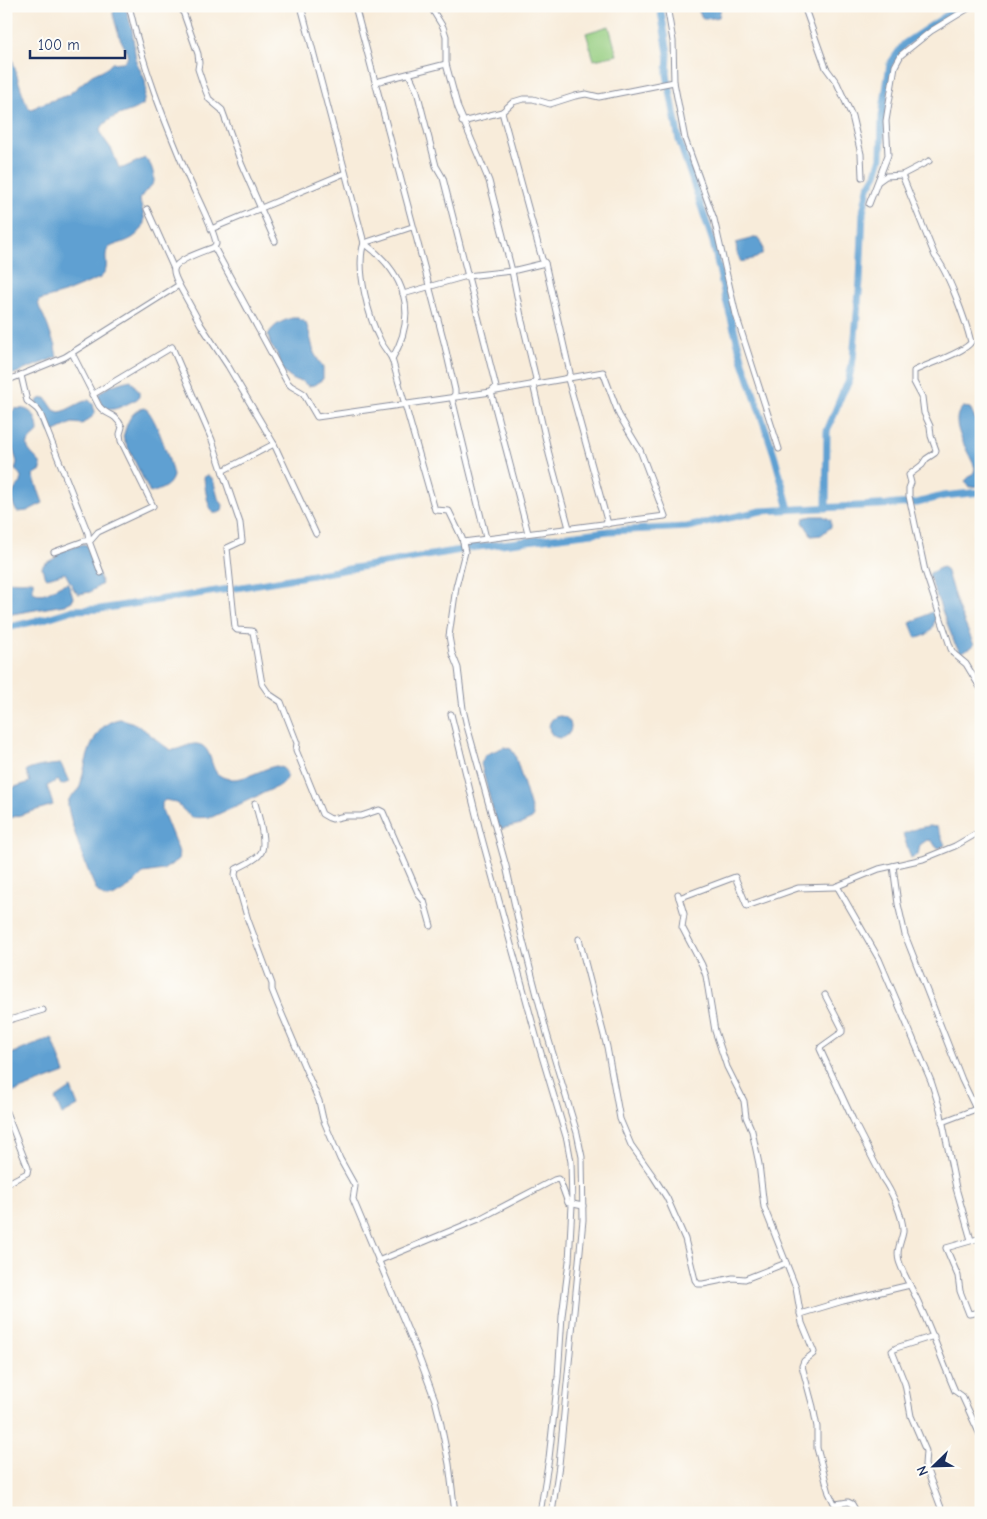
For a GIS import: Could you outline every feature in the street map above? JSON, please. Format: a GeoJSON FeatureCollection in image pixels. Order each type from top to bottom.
{"type":"FeatureCollection","features":[{"type":"Feature","properties":{"kind":"street"},"geometry":{"type":"LineString","coordinates":[[130,6],[147,75],[181,161],[216,241],[214,247],[287,382],[303,393],[317,417],[492,392],[603,372],[619,415],[640,450],[665,516],[463,542]]}},
{"type":"Feature","properties":{"kind":"street"},"geometry":{"type":"LineString","coordinates":[[181,6],[198,54],[198,70],[203,84],[209,99],[222,110],[274,241]]}},
{"type":"Feature","properties":{"kind":"street"},"geometry":{"type":"LineString","coordinates":[[301,6],[364,243],[361,252],[361,272],[368,304],[382,343],[392,359],[435,510],[449,511],[463,542],[465,552],[456,587],[449,628],[450,646],[458,668],[467,726],[506,866],[547,1034],[577,1133],[582,1157],[583,1206],[559,1464],[552,1513]]}},
{"type":"Feature","properties":{"kind":"street"},"geometry":{"type":"LineString","coordinates":[[355,6],[455,390],[452,398],[486,538]]}},
{"type":"Feature","properties":{"kind":"street"},"geometry":{"type":"LineString","coordinates":[[430,6],[443,27],[446,36],[446,64],[462,122],[477,151],[488,181],[512,271],[536,379],[533,384],[569,528]]}},
{"type":"Feature","properties":{"kind":"street"},"geometry":{"type":"LineString","coordinates":[[666,6],[673,40],[674,82],[685,139],[714,219],[736,315],[779,449]]}},
{"type":"Feature","properties":{"kind":"street"},"geometry":{"type":"LineString","coordinates":[[804,6],[826,68],[837,83],[852,116],[861,154],[862,177]]}},
{"type":"Feature","properties":{"kind":"street"},"geometry":{"type":"LineString","coordinates":[[869,204],[888,155],[886,121],[896,66],[901,54],[931,31],[972,6]]}},
{"type":"Feature","properties":{"kind":"street"},"geometry":{"type":"LineString","coordinates":[[376,82],[446,64]]}},
{"type":"Feature","properties":{"kind":"street"},"geometry":{"type":"LineString","coordinates":[[409,74],[417,91],[436,166],[443,178],[496,383],[496,387],[492,392]]}},
{"type":"Feature","properties":{"kind":"street"},"geometry":{"type":"LineString","coordinates":[[462,122],[502,112],[513,102],[523,99],[533,99],[550,104],[586,94],[599,97],[674,82]]}},
{"type":"Feature","properties":{"kind":"street"},"geometry":{"type":"LineString","coordinates":[[502,112],[542,259],[545,264],[570,373],[568,379],[608,524]]}},
{"type":"Feature","properties":{"kind":"street"},"geometry":{"type":"LineString","coordinates":[[879,181],[886,176],[902,175],[929,161]]}},
{"type":"Feature","properties":{"kind":"street"},"geometry":{"type":"LineString","coordinates":[[211,229],[345,173]]}},
{"type":"Feature","properties":{"kind":"street"},"geometry":{"type":"LineString","coordinates":[[902,175],[935,256],[941,263],[972,342],[970,346],[951,354],[939,362],[914,371],[914,382],[920,391],[924,413],[930,426],[936,450],[910,475],[909,496],[925,571],[951,649],[966,664],[981,689]]}},
{"type":"Feature","properties":{"kind":"street"},"geometry":{"type":"LineString","coordinates":[[146,209],[174,269],[179,285],[201,325],[228,366],[274,444],[316,534]]}},
{"type":"Feature","properties":{"kind":"street"},"geometry":{"type":"LineString","coordinates":[[364,243],[412,227]]}},
{"type":"Feature","properties":{"kind":"street"},"geometry":{"type":"LineString","coordinates":[[364,243],[388,264],[403,294],[406,329],[392,359]]}},
{"type":"Feature","properties":{"kind":"street"},"geometry":{"type":"LineString","coordinates":[[174,269],[181,261],[214,247]]}},
{"type":"Feature","properties":{"kind":"street"},"geometry":{"type":"LineString","coordinates":[[403,294],[467,276],[512,271],[545,264]]}},
{"type":"Feature","properties":{"kind":"street"},"geometry":{"type":"LineString","coordinates":[[6,381],[72,353],[179,285]]}},
{"type":"Feature","properties":{"kind":"street"},"geometry":{"type":"LineString","coordinates":[[92,395],[172,347],[212,440],[242,530],[242,541],[227,548],[235,628],[237,630],[253,632],[262,684],[269,694],[281,702],[297,743],[296,750],[322,814],[332,818],[361,816],[374,811],[383,812],[418,895],[424,901],[431,926]]}},
{"type":"Feature","properties":{"kind":"street"},"geometry":{"type":"LineString","coordinates":[[54,552],[89,541],[98,532],[153,506],[121,441],[122,427],[116,417],[102,410],[92,395],[72,353]]}},
{"type":"Feature","properties":{"kind":"street"},"geometry":{"type":"LineString","coordinates":[[21,375],[27,401],[40,413],[82,516],[101,573]]}},
{"type":"Feature","properties":{"kind":"street"},"geometry":{"type":"LineString","coordinates":[[492,392],[528,534]]}},
{"type":"Feature","properties":{"kind":"street"},"geometry":{"type":"LineString","coordinates":[[223,473],[224,470],[274,444]]}},
{"type":"Feature","properties":{"kind":"street"},"geometry":{"type":"LineString","coordinates":[[451,714],[517,969],[567,1140],[573,1177],[571,1240],[562,1316],[558,1377],[549,1458],[540,1513]]}},
{"type":"Feature","properties":{"kind":"street"},"geometry":{"type":"LineString","coordinates":[[255,803],[261,827],[263,849],[256,858],[236,869],[235,875],[248,920],[272,984],[272,990],[319,1101],[326,1127],[340,1159],[355,1186],[355,1204],[417,1352],[436,1406],[449,1464],[455,1513]]}},
{"type":"Feature","properties":{"kind":"street"},"geometry":{"type":"LineString","coordinates":[[857,1513],[852,1504],[848,1502],[834,1503],[828,1493],[817,1448],[817,1427],[813,1407],[802,1366],[804,1361],[814,1352],[800,1314],[798,1295],[764,1207],[759,1164],[752,1131],[746,1117],[744,1101],[727,1067],[715,1031],[706,976],[682,927],[684,914],[678,896],[735,877],[747,906],[798,888],[837,886],[879,869],[922,859],[946,851],[981,831]]}},
{"type":"Feature","properties":{"kind":"street"},"geometry":{"type":"LineString","coordinates":[[893,866],[898,904],[905,935],[962,1080],[978,1111],[942,1122]]}},
{"type":"Feature","properties":{"kind":"street"},"geometry":{"type":"LineString","coordinates":[[837,886],[886,974],[931,1081],[940,1109],[956,1188],[971,1240]]}},
{"type":"Feature","properties":{"kind":"street"},"geometry":{"type":"LineString","coordinates":[[579,939],[607,1047],[620,1119],[631,1145],[667,1198],[685,1239],[695,1280],[698,1284],[703,1284],[733,1278],[745,1279],[786,1263]]}},
{"type":"Feature","properties":{"kind":"street"},"geometry":{"type":"LineString","coordinates":[[825,995],[842,1028],[842,1032],[820,1049],[900,1215],[903,1225],[898,1253],[903,1272],[934,1336],[955,1391],[962,1396],[981,1437]]}},
{"type":"Feature","properties":{"kind":"street"},"geometry":{"type":"LineString","coordinates":[[6,1021],[43,1010]]}},
{"type":"Feature","properties":{"kind":"street"},"geometry":{"type":"LineString","coordinates":[[6,1112],[28,1168],[28,1173],[6,1184]]}},
{"type":"Feature","properties":{"kind":"street"},"geometry":{"type":"LineString","coordinates":[[378,1261],[479,1219],[554,1180],[558,1179],[560,1181],[568,1203],[583,1206]]}},
{"type":"Feature","properties":{"kind":"street"},"geometry":{"type":"LineString","coordinates":[[981,1238],[946,1248],[958,1276],[966,1310],[969,1314],[981,1312]]}},
{"type":"Feature","properties":{"kind":"street"},"geometry":{"type":"LineString","coordinates":[[800,1314],[910,1285]]}},
{"type":"Feature","properties":{"kind":"street"},"geometry":{"type":"LineString","coordinates":[[934,1336],[892,1351],[905,1384],[911,1416],[926,1451],[925,1465],[942,1513]]}},
{"type":"Feature","properties":{"kind":"green space"},"geometry":{"type":"Polygon","coordinates":[[[609,26],[617,55],[594,60],[586,33],[609,26]]]}},
{"type":"Feature","properties":{"kind":"water"},"geometry":{"type":"Polygon","coordinates":[[[119,6],[125,6],[132,29],[136,61],[145,80],[146,88],[143,105],[113,117],[100,130],[112,150],[119,168],[145,158],[151,166],[154,182],[140,200],[144,216],[143,225],[137,235],[108,249],[105,271],[100,278],[38,302],[56,345],[57,357],[6,377],[6,38],[24,98],[31,110],[39,105],[68,95],[92,75],[107,68],[112,63],[123,62],[127,59],[128,54],[119,36],[113,14],[114,10],[119,6]]]}},
{"type":"Feature","properties":{"kind":"water"},"geometry":{"type":"Polygon","coordinates":[[[699,6],[721,6],[719,17],[703,19],[699,12],[699,6]]]}},
{"type":"Feature","properties":{"kind":"water"},"geometry":{"type":"Polygon","coordinates":[[[757,237],[761,240],[762,254],[756,258],[741,262],[737,253],[736,243],[757,237]]]}},
{"type":"Feature","properties":{"kind":"water"},"geometry":{"type":"Polygon","coordinates":[[[292,318],[298,318],[306,323],[314,353],[323,368],[323,379],[314,385],[308,386],[302,381],[294,380],[288,376],[282,369],[276,352],[271,346],[268,335],[272,329],[292,318]]]}},
{"type":"Feature","properties":{"kind":"water"},"geometry":{"type":"Polygon","coordinates":[[[131,380],[139,392],[137,399],[114,409],[104,407],[100,403],[98,395],[101,392],[113,385],[131,380]]]}},
{"type":"Feature","properties":{"kind":"water"},"geometry":{"type":"Polygon","coordinates":[[[46,398],[54,410],[59,412],[89,400],[93,404],[95,413],[82,424],[72,423],[50,432],[36,404],[38,400],[46,398]]]}},
{"type":"Feature","properties":{"kind":"water"},"geometry":{"type":"Polygon","coordinates":[[[963,407],[970,408],[975,419],[981,423],[981,486],[969,487],[965,481],[974,472],[975,468],[958,428],[958,413],[963,407]]]}},
{"type":"Feature","properties":{"kind":"water"},"geometry":{"type":"Polygon","coordinates":[[[145,408],[158,429],[173,476],[167,485],[150,493],[123,437],[133,415],[140,409],[145,408]]]}},
{"type":"Feature","properties":{"kind":"water"},"geometry":{"type":"Polygon","coordinates":[[[15,409],[29,411],[37,422],[38,432],[30,440],[28,449],[41,466],[41,470],[33,475],[43,503],[27,511],[17,512],[13,504],[13,492],[21,483],[21,479],[15,470],[17,462],[12,446],[6,438],[6,416],[15,409]]]}},
{"type":"Feature","properties":{"kind":"water"},"geometry":{"type":"Polygon","coordinates":[[[207,475],[213,479],[218,498],[223,505],[222,511],[218,513],[213,513],[208,501],[204,477],[207,475]]]}},
{"type":"Feature","properties":{"kind":"water"},"geometry":{"type":"Polygon","coordinates":[[[823,516],[831,520],[831,527],[821,535],[812,536],[803,522],[804,518],[823,516]]]}},
{"type":"Feature","properties":{"kind":"water"},"geometry":{"type":"Polygon","coordinates":[[[83,544],[87,545],[90,550],[102,584],[90,592],[79,594],[75,591],[65,573],[47,578],[42,567],[55,558],[58,552],[83,544]]]}},
{"type":"Feature","properties":{"kind":"water"},"geometry":{"type":"Polygon","coordinates":[[[942,567],[946,569],[958,608],[974,645],[961,653],[954,642],[929,576],[930,573],[942,567]]]}},
{"type":"Feature","properties":{"kind":"water"},"geometry":{"type":"Polygon","coordinates":[[[33,581],[33,592],[38,594],[68,583],[73,597],[72,601],[64,605],[6,615],[6,582],[33,581]]]}},
{"type":"Feature","properties":{"kind":"water"},"geometry":{"type":"Polygon","coordinates":[[[936,610],[932,629],[926,635],[916,638],[910,623],[936,610]]]}},
{"type":"Feature","properties":{"kind":"water"},"geometry":{"type":"Polygon","coordinates":[[[560,716],[568,719],[571,727],[568,735],[560,738],[552,735],[549,727],[552,719],[560,716]]]}},
{"type":"Feature","properties":{"kind":"water"},"geometry":{"type":"Polygon","coordinates":[[[119,719],[134,723],[171,750],[194,744],[202,746],[206,749],[216,772],[226,778],[240,778],[276,766],[284,769],[287,776],[283,784],[212,817],[192,818],[175,802],[165,800],[162,803],[162,810],[179,852],[178,860],[163,870],[144,873],[131,886],[113,897],[107,898],[98,892],[90,876],[75,834],[68,802],[73,794],[79,790],[90,748],[95,738],[101,729],[119,719]]]}},
{"type":"Feature","properties":{"kind":"water"},"geometry":{"type":"Polygon","coordinates":[[[504,747],[511,749],[515,755],[533,815],[532,819],[521,824],[500,829],[494,815],[481,764],[485,755],[504,747]]]}},
{"type":"Feature","properties":{"kind":"water"},"geometry":{"type":"Polygon","coordinates":[[[61,764],[69,782],[61,785],[58,780],[47,786],[53,805],[7,819],[6,790],[30,782],[26,771],[48,765],[61,764]]]}},
{"type":"Feature","properties":{"kind":"water"},"geometry":{"type":"Polygon","coordinates":[[[929,826],[937,827],[945,845],[940,848],[936,847],[932,841],[927,840],[920,845],[918,854],[911,858],[903,834],[929,826]]]}},
{"type":"Feature","properties":{"kind":"water"},"geometry":{"type":"Polygon","coordinates":[[[52,1038],[65,1073],[6,1095],[6,1056],[52,1038]]]}},
{"type":"Feature","properties":{"kind":"water"},"geometry":{"type":"Polygon","coordinates":[[[71,1088],[78,1106],[62,1115],[55,1099],[71,1088]]]}},
{"type":"Feature","properties":{"kind":"waterway"},"geometry":{"type":"LineString","coordinates":[[660,6],[668,53],[667,74],[679,140],[713,242],[743,362],[774,454],[789,509]]}},
{"type":"Feature","properties":{"kind":"waterway"},"geometry":{"type":"LineString","coordinates":[[826,508],[827,431],[848,383],[853,359],[860,281],[863,212],[868,188],[876,174],[881,158],[882,116],[890,64],[904,44],[961,6]]}},
{"type":"Feature","properties":{"kind":"waterway"},"geometry":{"type":"LineString","coordinates":[[469,548],[609,531],[687,527],[761,511],[917,503],[943,496],[981,492]]}},
{"type":"Feature","properties":{"kind":"waterway"},"geometry":{"type":"LineString","coordinates":[[236,588],[461,550]]}},
{"type":"Feature","properties":{"kind":"waterway"},"geometry":{"type":"LineString","coordinates":[[6,628],[73,610],[100,609],[229,589]]}}]}
